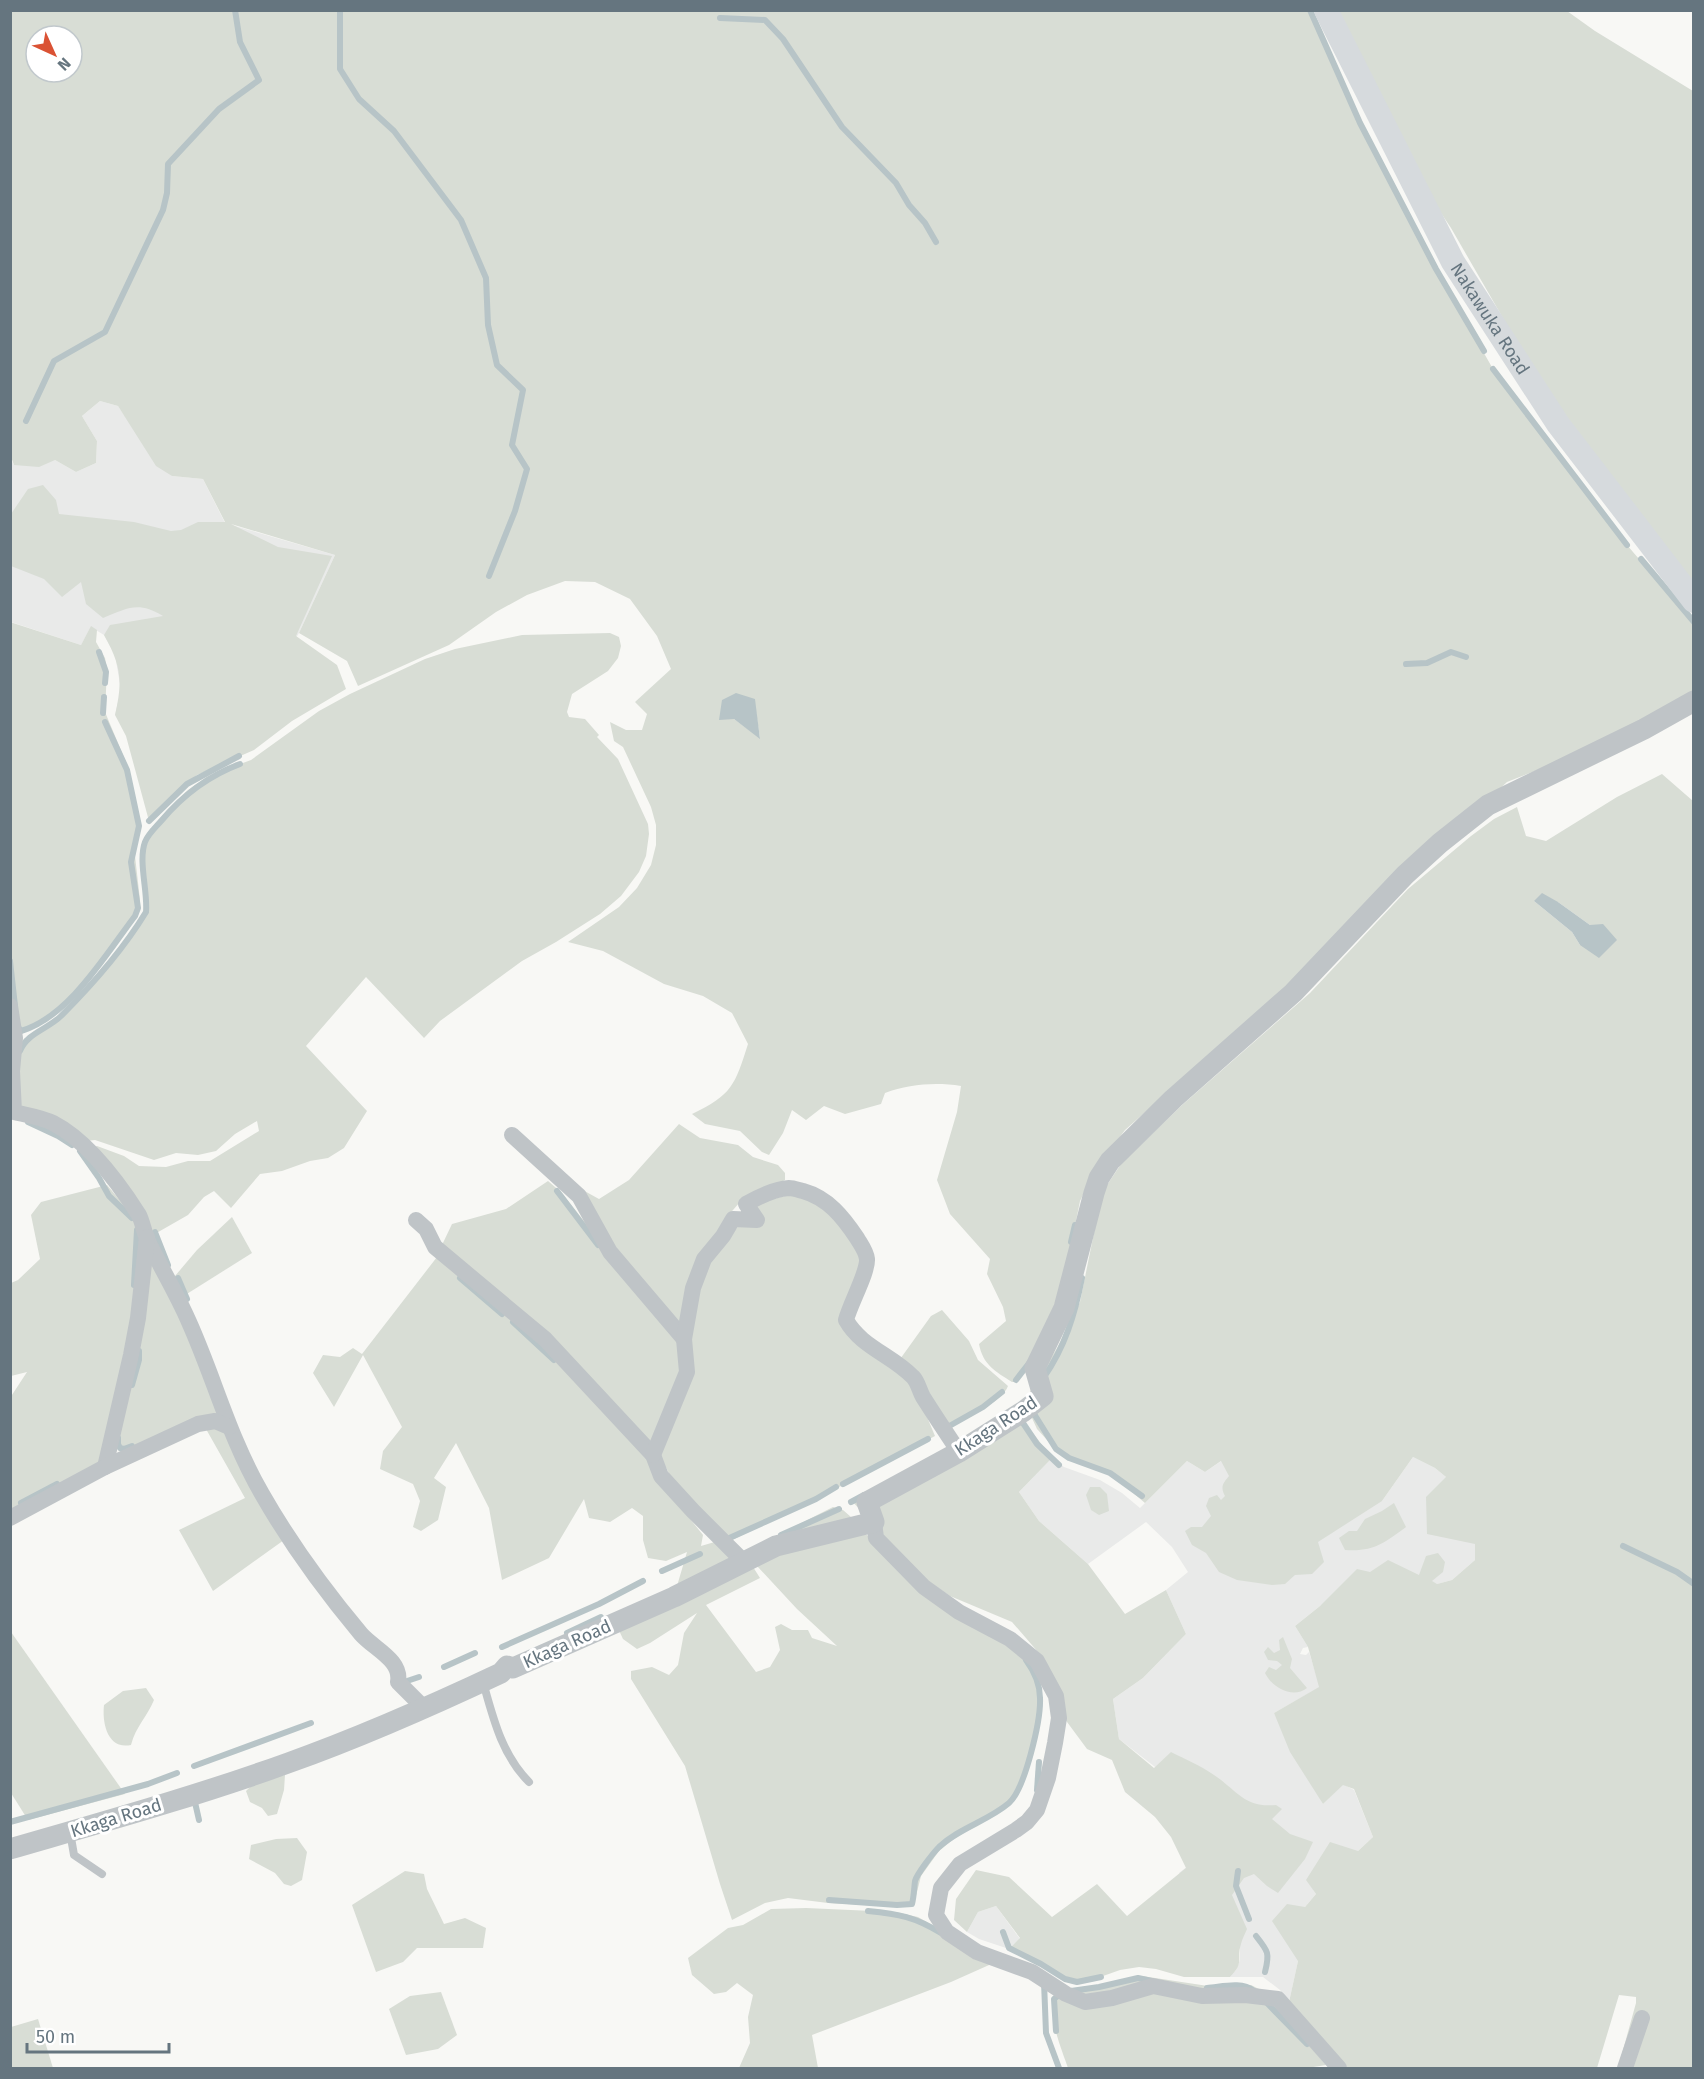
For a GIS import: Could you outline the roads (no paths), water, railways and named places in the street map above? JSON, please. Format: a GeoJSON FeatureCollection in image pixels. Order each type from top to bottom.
{"type":"FeatureCollection","features":[{"type":"Feature","properties":{"kind":"main road","name":"Nakawuka Road"},"geometry":{"type":"LineString","coordinates":[[1326,10],[1453,262],[1558,424],[1694,601]]}},
{"type":"Feature","properties":{"kind":"street","name":"Kkaga Road"},"geometry":{"type":"LineString","coordinates":[[10,1849],[196,1794],[289,1763],[425,1709],[501,1673],[507,1666],[513,1668],[644,1610],[776,1546],[874,1522],[867,1502],[959,1452],[1024,1411],[1043,1396],[1035,1368],[1064,1308],[1096,1185],[1104,1169],[1119,1152],[1173,1099],[1293,993],[1405,875],[1470,818],[1488,805],[1644,729],[1694,701]]}},
{"type":"Feature","properties":{"kind":"street"},"geometry":{"type":"LineString","coordinates":[[10,1005],[15,1038],[12,1071],[14,1112],[52,1122],[73,1137],[98,1158],[140,1217],[147,1238],[189,1322],[229,1427],[255,1481],[282,1528],[363,1637],[382,1651],[397,1668],[400,1674],[398,1682],[425,1709]]}},
{"type":"Feature","properties":{"kind":"street"},"geometry":{"type":"LineString","coordinates":[[512,1135],[579,1196],[610,1252],[684,1339]]}},
{"type":"Feature","properties":{"kind":"street"},"geometry":{"type":"LineString","coordinates":[[653,1455],[687,1372],[684,1339],[693,1288],[704,1259],[723,1236],[733,1219],[757,1221],[746,1204],[757,1198],[790,1188],[810,1194],[836,1209],[864,1250],[867,1261],[849,1306],[846,1320],[852,1330],[881,1355],[905,1368],[916,1380],[922,1394],[959,1452]]}},
{"type":"Feature","properties":{"kind":"street"},"geometry":{"type":"LineString","coordinates":[[416,1220],[426,1228],[435,1247],[545,1339],[653,1455],[661,1476],[742,1561]]}},
{"type":"Feature","properties":{"kind":"street"},"geometry":{"type":"LineString","coordinates":[[105,1467],[138,1318],[147,1238]]}},
{"type":"Feature","properties":{"kind":"street"},"geometry":{"type":"LineString","coordinates":[[10,1518],[105,1467],[198,1424],[214,1421],[229,1427]]}},
{"type":"Feature","properties":{"kind":"street"},"geometry":{"type":"LineString","coordinates":[[874,1522],[876,1538],[924,1587],[959,1612],[1010,1639],[1037,1661],[1056,1696],[1059,1718],[1055,1743],[1048,1778],[1037,1809],[1022,1826],[960,1863],[941,1888],[936,1915],[947,1932],[977,1952],[1032,1972],[1066,1994],[1085,2002],[1112,1998],[1153,1986],[1202,1996],[1245,1995],[1278,1999],[1339,2068]]}},
{"type":"Feature","properties":{"kind":"street"},"geometry":{"type":"LineString","coordinates":[[1625,2068],[1642,2018]]}},
{"type":"Feature","properties":{"kind":"lane"},"geometry":{"type":"LineString","coordinates":[[483,1682],[496,1728],[516,1769],[529,1782]]}},
{"type":"Feature","properties":{"kind":"lane"},"geometry":{"type":"LineString","coordinates":[[70,1832],[74,1855],[102,1874]]}},
{"type":"Feature","properties":{"kind":"waterway"},"geometry":{"type":"LineString","coordinates":[[26,421],[54,361],[105,332],[163,210],[167,193],[168,164],[219,109],[259,80],[240,42],[235,10]]}},
{"type":"Feature","properties":{"kind":"waterway"},"geometry":{"type":"LineString","coordinates":[[340,10],[340,69],[359,99],[394,131],[461,220],[486,278],[488,325],[497,365],[523,390],[512,445],[527,469],[515,511],[489,576]]}},
{"type":"Feature","properties":{"kind":"waterway"},"geometry":{"type":"LineString","coordinates":[[1310,10],[1360,123],[1436,269],[1484,351]]}},
{"type":"Feature","properties":{"kind":"waterway"},"geometry":{"type":"LineString","coordinates":[[720,18],[765,20],[783,39],[842,127],[896,183],[936,242]]}},
{"type":"Feature","properties":{"kind":"waterway"},"geometry":{"type":"LineString","coordinates":[[1493,369],[1627,545]]}},
{"type":"Feature","properties":{"kind":"waterway"},"geometry":{"type":"LineString","coordinates":[[1641,559],[1694,622]]}},
{"type":"Feature","properties":{"kind":"waterway"},"geometry":{"type":"LineString","coordinates":[[99,652],[106,672],[105,683]]}},
{"type":"Feature","properties":{"kind":"waterway"},"geometry":{"type":"LineString","coordinates":[[1406,664],[1427,663],[1451,652],[1466,657]]}},
{"type":"Feature","properties":{"kind":"waterway"},"geometry":{"type":"LineString","coordinates":[[103,713],[104,697]]}},
{"type":"Feature","properties":{"kind":"waterway"},"geometry":{"type":"LineString","coordinates":[[18,1027],[21,1031],[38,1024],[71,998],[99,965],[135,916],[138,908],[131,862],[139,826],[127,770],[105,722]]}},
{"type":"Feature","properties":{"kind":"waterway"},"geometry":{"type":"LineString","coordinates":[[149,821],[187,784],[239,756]]}},
{"type":"Feature","properties":{"kind":"waterway"},"geometry":{"type":"LineString","coordinates":[[20,1051],[33,1035],[61,1016],[85,992],[146,912],[142,858],[145,842],[150,833],[179,802],[197,787],[217,774],[240,764]]}},
{"type":"Feature","properties":{"kind":"waterway"},"geometry":{"type":"LineString","coordinates":[[10,961],[15,1006]]}},
{"type":"Feature","properties":{"kind":"waterway"},"geometry":{"type":"LineString","coordinates":[[28,1122],[72,1145]]}},
{"type":"Feature","properties":{"kind":"waterway"},"geometry":{"type":"LineString","coordinates":[[80,1151],[109,1196],[132,1218]]}},
{"type":"Feature","properties":{"kind":"waterway"},"geometry":{"type":"LineString","coordinates":[[557,1191],[598,1245]]}},
{"type":"Feature","properties":{"kind":"waterway"},"geometry":{"type":"LineString","coordinates":[[1071,1242],[1075,1225]]}},
{"type":"Feature","properties":{"kind":"waterway"},"geometry":{"type":"LineString","coordinates":[[134,1285],[137,1230]]}},
{"type":"Feature","properties":{"kind":"waterway"},"geometry":{"type":"LineString","coordinates":[[155,1232],[168,1265]]}},
{"type":"Feature","properties":{"kind":"waterway"},"geometry":{"type":"LineString","coordinates":[[178,1278],[187,1299]]}},
{"type":"Feature","properties":{"kind":"waterway"},"geometry":{"type":"LineString","coordinates":[[460,1278],[502,1314]]}},
{"type":"Feature","properties":{"kind":"waterway"},"geometry":{"type":"LineString","coordinates":[[1044,1377],[1058,1354],[1068,1330],[1082,1278]]}},
{"type":"Feature","properties":{"kind":"waterway"},"geometry":{"type":"LineString","coordinates":[[513,1322],[554,1360]]}},
{"type":"Feature","properties":{"kind":"waterway"},"geometry":{"type":"LineString","coordinates":[[132,1385],[139,1360],[139,1351]]}},
{"type":"Feature","properties":{"kind":"waterway"},"geometry":{"type":"LineString","coordinates":[[1016,1380],[1030,1362]]}},
{"type":"Feature","properties":{"kind":"waterway"},"geometry":{"type":"LineString","coordinates":[[944,1429],[983,1407],[1002,1392]]}},
{"type":"Feature","properties":{"kind":"waterway"},"geometry":{"type":"LineString","coordinates":[[1031,1409],[1056,1449],[1069,1458],[1110,1473],[1142,1496]]}},
{"type":"Feature","properties":{"kind":"waterway"},"geometry":{"type":"LineString","coordinates":[[1019,1417],[1037,1444],[1059,1465]]}},
{"type":"Feature","properties":{"kind":"waterway"},"geometry":{"type":"LineString","coordinates":[[118,1438],[120,1448],[132,1446]]}},
{"type":"Feature","properties":{"kind":"waterway"},"geometry":{"type":"LineString","coordinates":[[843,1484],[928,1439]]}},
{"type":"Feature","properties":{"kind":"waterway"},"geometry":{"type":"LineString","coordinates":[[21,1503],[57,1484]]}},
{"type":"Feature","properties":{"kind":"waterway"},"geometry":{"type":"LineString","coordinates":[[725,1540],[816,1499],[836,1487]]}},
{"type":"Feature","properties":{"kind":"waterway"},"geometry":{"type":"LineString","coordinates":[[851,1502],[864,1495]]}},
{"type":"Feature","properties":{"kind":"waterway"},"geometry":{"type":"LineString","coordinates":[[781,1535],[839,1509]]}},
{"type":"Feature","properties":{"kind":"waterway"},"geometry":{"type":"LineString","coordinates":[[1623,1546],[1677,1572],[1694,1584]]}},
{"type":"Feature","properties":{"kind":"waterway"},"geometry":{"type":"LineString","coordinates":[[662,1571],[700,1554]]}},
{"type":"Feature","properties":{"kind":"waterway"},"geometry":{"type":"LineString","coordinates":[[502,1647],[599,1604],[643,1581]]}},
{"type":"Feature","properties":{"kind":"waterway"},"geometry":{"type":"LineString","coordinates":[[567,1633],[601,1617]]}},
{"type":"Feature","properties":{"kind":"waterway"},"geometry":{"type":"LineString","coordinates":[[444,1667],[475,1653]]}},
{"type":"Feature","properties":{"kind":"waterway"},"geometry":{"type":"LineString","coordinates":[[829,1900],[912,1904],[916,1878],[939,1847],[1009,1803],[1021,1784],[1026,1769],[1040,1708],[1038,1683],[1026,1660]]}},
{"type":"Feature","properties":{"kind":"waterway"},"geometry":{"type":"LineString","coordinates":[[404,1682],[419,1677]]}},
{"type":"Feature","properties":{"kind":"waterway"},"geometry":{"type":"LineString","coordinates":[[194,1766],[311,1723]]}},
{"type":"Feature","properties":{"kind":"waterway"},"geometry":{"type":"LineString","coordinates":[[1037,1790],[1039,1762]]}},
{"type":"Feature","properties":{"kind":"waterway"},"geometry":{"type":"LineString","coordinates":[[10,1822],[148,1784],[177,1773]]}},
{"type":"Feature","properties":{"kind":"waterway"},"geometry":{"type":"LineString","coordinates":[[194,1798],[199,1820]]}},
{"type":"Feature","properties":{"kind":"waterway"},"geometry":{"type":"LineString","coordinates":[[1238,1871],[1236,1886],[1249,1919]]}},
{"type":"Feature","properties":{"kind":"waterway"},"geometry":{"type":"LineString","coordinates":[[868,1911],[906,1917],[941,1933]]}},
{"type":"Feature","properties":{"kind":"waterway"},"geometry":{"type":"LineString","coordinates":[[1003,1932],[1009,1948],[1065,1979],[1077,1982],[1101,1977]]}},
{"type":"Feature","properties":{"kind":"waterway"},"geometry":{"type":"LineString","coordinates":[[1256,1936],[1267,1952],[1265,1972]]}},
{"type":"Feature","properties":{"kind":"waterway"},"geometry":{"type":"LineString","coordinates":[[1071,1991],[1138,1978],[1152,1981]]}},
{"type":"Feature","properties":{"kind":"waterway"},"geometry":{"type":"LineString","coordinates":[[1044,1982],[1046,2033],[1059,2068]]}},
{"type":"Feature","properties":{"kind":"waterway"},"geometry":{"type":"LineString","coordinates":[[1207,1988],[1237,1985],[1254,1991]]}},
{"type":"Feature","properties":{"kind":"waterway"},"geometry":{"type":"LineString","coordinates":[[1056,2031],[1054,1999],[1061,1993]]}},
{"type":"Feature","properties":{"kind":"waterway"},"geometry":{"type":"LineString","coordinates":[[1266,2002],[1307,2044]]}}]}
